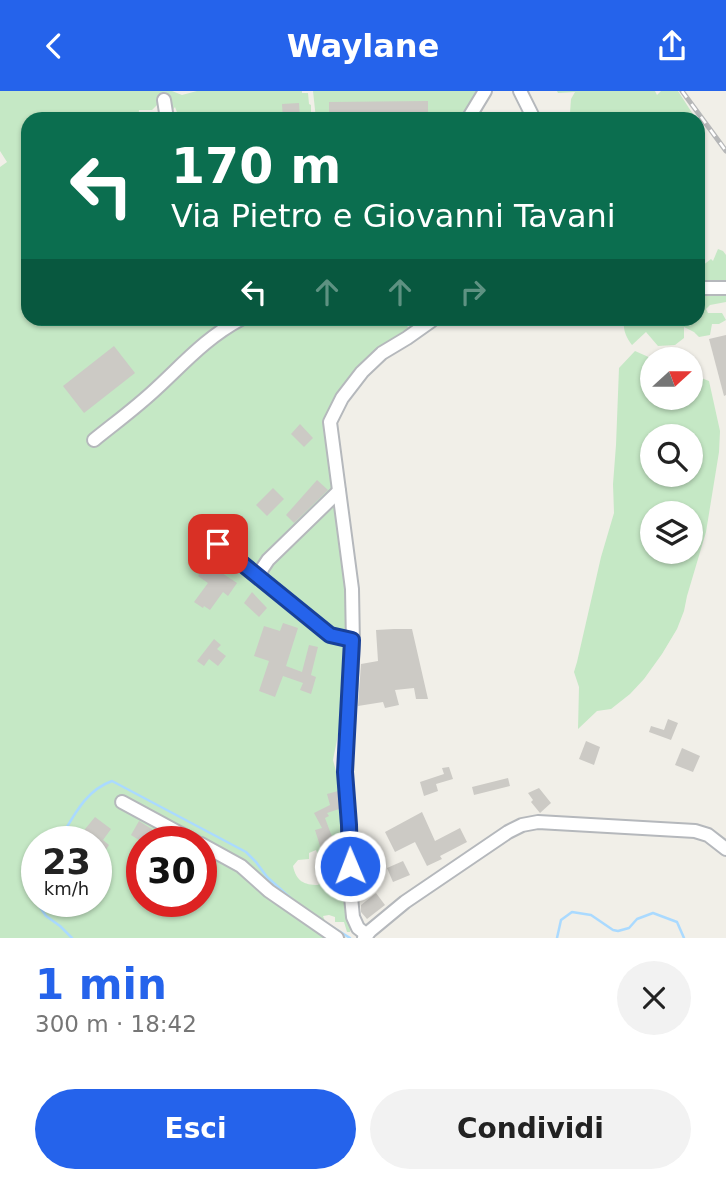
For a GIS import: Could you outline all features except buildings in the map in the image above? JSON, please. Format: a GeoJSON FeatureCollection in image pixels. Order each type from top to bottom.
{"type":"FeatureCollection","features":[{"type":"Feature","properties":{"kind":"street"},"geometry":{"type":"LineString","coordinates":[[472,112],[485,91]]}},
{"type":"Feature","properties":{"kind":"street"},"geometry":{"type":"LineString","coordinates":[[520,91],[530,112]]}},
{"type":"Feature","properties":{"kind":"street"},"geometry":{"type":"LineString","coordinates":[[163,100],[166,112]]}},
{"type":"Feature","properties":{"kind":"street"},"geometry":{"type":"LineString","coordinates":[[705,288],[726,288]]}},
{"type":"Feature","properties":{"kind":"street"},"geometry":{"type":"LineString","coordinates":[[94,440],[157,389],[194,352],[229,326]]}},
{"type":"Feature","properties":{"kind":"street"},"geometry":{"type":"LineString","coordinates":[[424,326],[382,353],[362,372],[342,398],[330,422],[352,589],[345,772],[350,887],[353,917],[358,928],[365,937],[405,902],[522,825],[538,822],[695,831],[708,835],[726,849]]}},
{"type":"Feature","properties":{"kind":"street"},"geometry":{"type":"LineString","coordinates":[[260,577],[268,559],[339,491]]}},
{"type":"Feature","properties":{"kind":"street"},"geometry":{"type":"LineString","coordinates":[[218,544],[330,635],[352,640]]}},
{"type":"Feature","properties":{"kind":"street"},"geometry":{"type":"LineString","coordinates":[[122,802],[166,826]]}},
{"type":"Feature","properties":{"kind":"street"},"geometry":{"type":"LineString","coordinates":[[217,853],[241,866],[269,891],[337,938]]}},
{"type":"Feature","properties":{"kind":"green space"},"geometry":{"type":"Polygon","coordinates":[[[0,91],[172,91],[182,95],[197,91],[308,93],[311,112],[177,112],[175,107],[171,112],[165,104],[139,112],[21,112],[21,326],[407,326],[409,331],[375,353],[338,393],[323,425],[328,436],[351,618],[344,705],[333,760],[346,809],[347,856],[324,862],[316,850],[309,853],[309,859],[298,860],[293,866],[299,879],[309,884],[318,885],[329,875],[334,880],[339,878],[344,881],[342,888],[343,894],[347,895],[350,932],[347,932],[344,922],[335,922],[335,917],[329,915],[323,916],[326,924],[346,938],[0,938],[0,167],[7,162],[0,151],[0,91]]]}},
{"type":"Feature","properties":{"kind":"green space"},"geometry":{"type":"Polygon","coordinates":[[[313,91],[480,91],[468,112],[315,112],[313,91]]]}},
{"type":"Feature","properties":{"kind":"green space"},"geometry":{"type":"Polygon","coordinates":[[[557,91],[655,91],[657,95],[661,91],[678,91],[692,112],[570,112],[571,99],[575,92],[557,91]]]}},
{"type":"Feature","properties":{"kind":"green space"},"geometry":{"type":"Polygon","coordinates":[[[718,249],[726,255],[726,302],[710,305],[706,309],[708,313],[722,313],[726,320],[712,324],[710,335],[699,337],[684,327],[684,338],[675,345],[658,346],[646,332],[632,345],[624,326],[705,326],[705,264],[711,259],[713,261],[718,249]]]}},
{"type":"Feature","properties":{"kind":"green space"},"geometry":{"type":"Polygon","coordinates":[[[635,351],[640,353],[640,410],[703,410],[704,379],[709,381],[720,431],[719,452],[703,542],[703,501],[640,501],[640,564],[696,564],[684,611],[677,629],[644,679],[611,709],[597,711],[578,729],[579,687],[574,672],[614,513],[619,368],[635,351]]]}},
{"type":"Feature","properties":{"kind":"waterway"},"geometry":{"type":"LineString","coordinates":[[67,826],[87,798],[112,781],[246,852],[267,877],[295,902]]}},
{"type":"Feature","properties":{"kind":"waterway"},"geometry":{"type":"LineString","coordinates":[[557,938],[561,920],[572,912],[591,915],[618,931],[629,928],[637,919],[653,913],[677,922],[684,938]]}},
{"type":"Feature","properties":{"kind":"waterway"},"geometry":{"type":"LineString","coordinates":[[47,917],[72,938]]}},
{"type":"Feature","properties":{"kind":"waterway"},"geometry":{"type":"LineString","coordinates":[[326,923],[350,938]]}},
{"type":"Feature","properties":{"kind":"railway"},"geometry":{"type":"LineString","coordinates":[[682,91],[697,112]]}},
{"type":"Feature","properties":{"kind":"railway"},"geometry":{"type":"LineString","coordinates":[[705,122],[726,151]]}},
{"type":"Feature","properties":{"kind":"route"},"geometry":{"type":"LineString","coordinates":[[218,544],[330,635],[352,640],[345,772],[350,866]]}}]}
